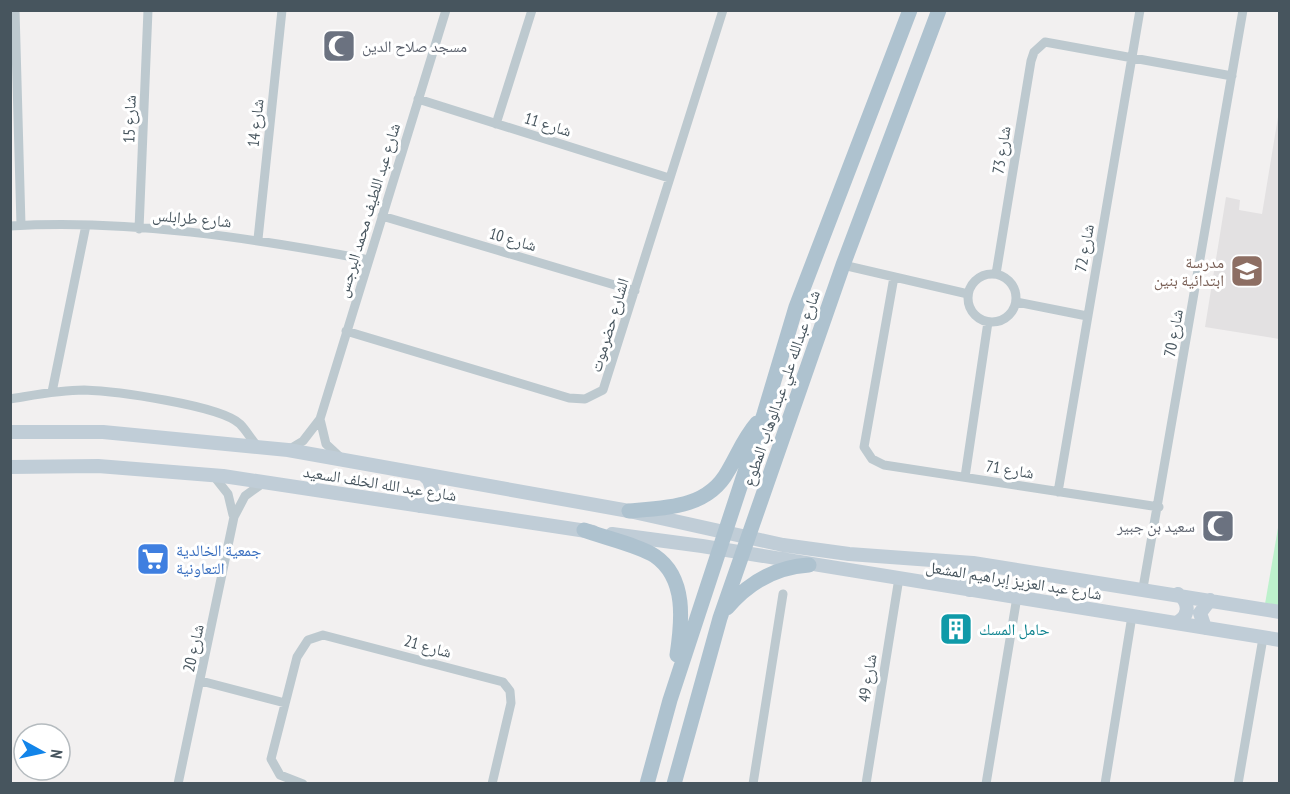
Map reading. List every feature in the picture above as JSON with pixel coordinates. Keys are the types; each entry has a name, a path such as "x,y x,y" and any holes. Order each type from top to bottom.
{"main road":[{"name":"شارع عبدالله علي عبدالوهاب المطوع","path":"647,783 670,700 764,414 796,307 910,10"},
{"name":"شارع عبدالله علي عبدالوهاب المطوع","path":"674,783 720,618 843,266 939,10"},
{"path":"629,511 677,507 696,501 708,494 722,481 740,446 764,414"},
{"name":"شارع عبد الله الخلف السعيد","path":"10,432 103,432 288,450 629,511 749,537"},
{"name":"شارع عبد الله الخلف السعيد","path":"10,467 98,466 213,475 743,554"},
{"path":"420,506 426,503 433,492 429,480 424,476"},
{"path":"584,531 654,555 665,566 673,580 680,596 680,632 670,700"},
{"name":"شارع عبد العزيز إبراهيم المشعل","path":"749,537 849,554 973,562 1280,612"},
{"name":"شارع عبد العزيز إبراهيم المشعل","path":"743,554 1280,640"},
{"path":"969,590 962,575 973,562"},
{"path":"720,618 742,591 760,578 779,570 809,565"},
{"path":"1175,623 1185,616 1188,610 1184,598 1178,594"},
{"path":"1205,628 1200,613 1210,600"}],"street":[{"path":"15,10 21,225"},
{"name":"شارع 15","path":"139,229 148,10"},
{"name":"شارع 14","path":"258,239 282,10"},
{"name":"شارع عبد اللطيف محمد البرجس","path":"288,450 303,441 320,419 446,10"},
{"path":"496,124 532,10"},
{"name":"الشارع حضرموت","path":"346,331 569,398 585,399 598,394 607,384 669,178 723,10"},
{"name":"شارع 72","path":"1058,492 1140,10"},
{"name":"شارع 70","path":"1143,588 1159,507 1243,10"},
{"name":"شارع 73","path":"996,274 1031,61 1038,46 1045,42 1132,57"},
{"path":"1132,57 1232,76"},
{"name":"شارع 11","path":"418,99 669,178"},
{"name":"شارع 10","path":"382,216 635,291"},
{"path":"52,392 86,225"},
{"name":"شارع طرابلس","path":"10,226 86,225 258,239 369,260"},
{"path":"843,266 968,294"},
{"path":"996,274 1012,284 1016,302 1006,318 988,322 972,312 968,294 978,278 996,274"},
{"name":"شارع 71","path":"894,277 864,447 872,459 884,465 1159,507"},
{"path":"1016,302 1087,316"},
{"path":"964,477 988,322"},
{"path":"10,399 52,392 85,390 138,397 222,413 240,424 257,446"},
{"path":"320,419 326,444 343,459"},
{"path":"213,475 228,494 234,517"},
{"name":"شارع 20","path":"178,783 234,517 245,495 265,482"},
{"name":"شارع 49","path":"866,783 899,578"},
{"path":"753,783 783,594"},
{"path":"986,783 1017,597"},
{"path":"1105,783 1132,616"},
{"name":"شارع 21","path":"303,783 280,775 271,759 297,657 308,640 322,635 497,679 507,686 512,697 492,783"},
{"path":"1238,783 1263,638"},
{"path":"201,681 285,703"}],"shaded area":[{"name":"مدرسة ابتدائية بنين","path":"1279,111 1279,339 1205,327 1226,197 1240,200 1239,210 1262,214"}],"green space":[{"path":"1279,522 1279,606 1265,604"}],"place":[{"name":"مسجد صلاح الدين","path":"339,46"},
{"name":"مدرسة ابتدائية بنين","path":"1247,271"},
{"name":"سعيد بن جبير","path":"1218,526"},
{"name":"جمعية الخالدية التعاونية","path":"153,559"},
{"name":"حامل المسك","path":"956,629"}]}
